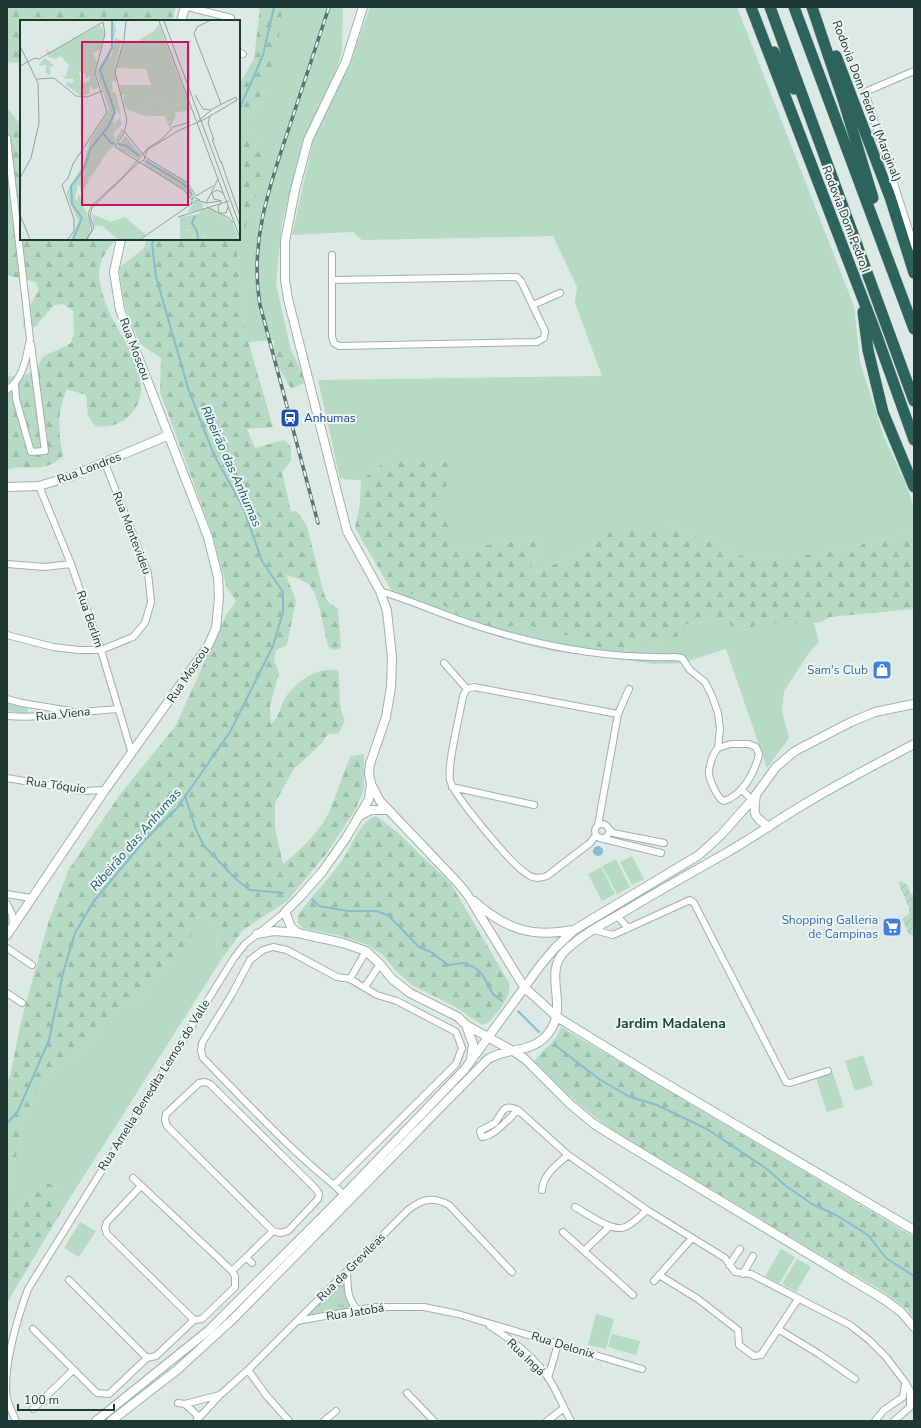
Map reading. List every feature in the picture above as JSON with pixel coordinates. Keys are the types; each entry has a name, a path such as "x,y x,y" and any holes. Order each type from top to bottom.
{"highway":[{"name":"Rodovia Dom Pedro I","path":"751,7 862,298 914,440"},
{"name":"Rodovia Dom Pedro I","path":"770,7 914,400"},
{"name":"Rodovia Dom Pedro I","path":"794,7 914,329"},
{"path":"812,7 843,99 900,289"},
{"name":"Rodovia Dom Pedro I (Marginal)","path":"816,7 890,197 914,273"},
{"path":"755,18 787,74 823,149"},
{"path":"862,298 868,350 883,412 914,486"}],"street":[{"path":"181,20 186,7 231,18"},
{"path":"363,7 346,61 308,140 295,190 285,241 284,263 288,299 347,530 380,591 387,611 392,658 391,687 386,717 370,764 369,774 371,784 380,801 388,810 434,856 467,894 489,915 511,927 534,933 546,934 574,930"},
{"path":"914,71 865,92 914,246"},
{"path":"7,138 30,339 45,451 30,452 14,385"},
{"name":"Rua Moscou","path":"7,934 30,898 105,790 132,755 208,646 216,628 218,612 218,577 208,537 120,310 114,272 121,240"},
{"path":"332,255 332,280 332,337 334,343 339,346 537,342 544,338 546,331 522,281 517,277 332,280"},
{"path":"533,305 560,293"},
{"path":"7,390 14,385 24,368 30,339"},
{"name":"Rua Londres","path":"7,486 38,486 72,476 168,435"},
{"name":"Rua Montevideu","path":"101,650 133,636 145,623 151,602 148,573 105,463"},
{"name":"Rua Berlim","path":"38,486 71,564 101,650 132,755"},
{"path":"7,564 45,567 71,564"},
{"path":"380,591 485,628 556,647 624,657 682,658 690,670 705,682 718,713 720,729 718,748 714,753 709,771 718,797 721,801 728,800 741,789 755,767 759,751 756,747 749,744 731,744 718,748"},
{"path":"7,635 52,647 79,650 101,650"},
{"path":"444,663 466,689"},
{"path":"466,689 474,687 618,714"},
{"path":"466,689 463,696 450,772 452,787 461,801 519,868 532,877 540,878 553,873 598,836 608,835 608,828"},
{"path":"629,689 618,714 598,825 595,830 598,836 606,841 661,853"},
{"path":"7,699 76,712"},
{"path":"96,1421 209,1330 344,1194 471,1061 524,987 555,948 574,930 699,855 721,835 754,797 776,767 795,751 851,722 875,712 903,705 914,704"},
{"path":"32,717 33,705"},
{"path":"48,707 48,716"},
{"name":"Rua Viena","path":"7,716 48,716 76,712 119,709"},
{"path":"111,1421 188,1360 233,1319 488,1059 496,1054 534,1046 544,1039 551,1031 557,1017 558,1003 555,980 559,960 564,952 594,930 770,827 803,805 914,744"},
{"name":"Rua Tóquio","path":"7,778 83,791 105,790"},
{"name":"Rua Amelia Benedita Lemos do Valle","path":"16,1421 7,1397 9,1364 21,1308 28,1289 234,958 257,934 300,897 322,872 361,815 369,799 371,784"},
{"path":"452,787 534,805"},
{"path":"741,789 754,797"},
{"path":"754,797 753,813 770,827"},
{"path":"361,815 371,810 388,810"},
{"path":"598,825 605,825 613,833 664,843"},
{"path":"7,894 30,898"},
{"path":"467,894 524,987 557,1017 653,1076 914,1230"},
{"path":"594,930 613,935 690,900 694,903 786,1082 790,1083 828,1071"},
{"path":"7,904 12,914 13,925"},
{"path":"284,912 291,927 298,933"},
{"path":"617,916 628,928"},
{"path":"257,934 274,931 298,933 342,943 366,951 380,964 392,979 410,993 458,1017 466,1025 513,1051 524,1059 570,1104 594,1124 885,1300 901,1312 914,1327"},
{"path":"334,1185 456,1064 462,1048 456,1032 451,1028 427,1018 397,1001 378,995 350,979 337,977 282,948 273,947 263,950 250,960 232,994 202,1043 201,1051 203,1058 304,1159 344,1194"},
{"path":"7,948 32,965"},
{"path":"350,979 366,951"},
{"path":"365,987 380,964"},
{"path":"7,993 22,1003"},
{"path":"466,1025 473,1044 471,1061"},
{"path":"199,1083 210,1084 316,1189 319,1194 318,1199 288,1231 280,1233 273,1231 167,1126 165,1120 166,1114 199,1083"},
{"path":"518,1110 491,1134 482,1137 480,1131 495,1123 502,1110 507,1107 518,1110 568,1155 647,1210 725,1258 728,1265 735,1272 751,1274 798,1300 850,1325 869,1340 886,1357 910,1390 910,1407 894,1421"},
{"path":"542,1190 542,1182 545,1176 568,1155"},
{"path":"33,1329 97,1394 109,1394 147,1358 156,1356 194,1320 202,1318 234,1286 236,1282 232,1271 133,1178"},
{"path":"142,1186 107,1222 107,1234 194,1320"},
{"name":"Rua da Grevileas","path":"197,1420 220,1395 248,1370 408,1210 418,1202 428,1199 439,1200 449,1205 512,1272"},
{"path":"575,1207 610,1226 619,1229 626,1227 647,1210"},
{"path":"584,1251 610,1226"},
{"path":"232,1271 273,1231"},
{"path":"563,1232 633,1295"},
{"path":"654,1281 692,1238"},
{"path":"728,1265 740,1248"},
{"path":"743,1274 753,1256"},
{"path":"246,1257 252,1263"},
{"path":"347,1271 348,1294 351,1304 358,1310"},
{"path":"659,1275 698,1299 738,1330 739,1345 754,1356 761,1355 798,1300"},
{"path":"69,1280 147,1358"},
{"name":"Rua Jatobá","path":"297,1321 375,1307 424,1308 458,1314 484,1322"},
{"name":"Rua Delonix","path":"484,1322 642,1369"},
{"name":"Rua Ingá","path":"484,1322 510,1339 531,1358 548,1378 571,1421"},
{"path":"778,1329 820,1354 855,1379"},
{"path":"548,1378 558,1344"},
{"path":"33,1409 73,1370"},
{"path":"248,1370 266,1395 289,1421"},
{"path":"875,1421 884,1410 903,1397 905,1382"},
{"path":"407,1393 434,1421"},
{"path":"178,1403 185,1404 220,1395"},
{"path":"185,1404 192,1409 197,1420"},
{"path":"547,1421 564,1408"},
{"path":"324,1421 336,1411"}],"green space":[{"path":"7,7 176,7 172,20 20,20 20,63 7,62"},
{"path":"260,7 283,7 277,50 267,86 243,127 271,151 237,253 246,334 273,427 247,429 255,448 284,440 291,447 291,461 282,472 291,512 297,511 307,526 324,594 328,602 338,609 341,648 334,650 329,648 321,612 311,588 302,580 286,575 296,600 287,645 276,650 274,661 279,673 270,706 271,724 278,715 288,693 294,687 315,673 330,669 338,670 340,702 345,720 339,733 328,734 321,744 293,770 275,803 275,828 283,864 312,838 324,822 351,756 364,754 364,790 354,812 327,853 287,901 243,930 223,957 216,945 220,931 209,918 194,917 187,958 176,956 138,1001 113,1011 99,1030 74,1057 49,1073 24,1116 11,1182 7,1192 7,1081 10,1076 21,1022 49,920 69,869 121,793 175,727 226,615 236,601 227,588 211,530 160,392 161,358 140,344 125,307 119,268 144,248 147,240 240,240 240,83 254,59"},
{"path":"282,7 343,7 342,52 333,79 305,137 282,223 276,284 291,350 283,350 274,340 248,342 237,253 270,151 243,127 267,86"},
{"path":"370,7 737,7 854,306 860,362 884,437 906,484 914,508 914,533 821,553 752,560 707,540 671,527 607,533 590,549 528,575 533,559 542,542 524,540 453,549 450,534 439,509 424,487 395,455 361,480 340,479 318,380 602,376 575,303 577,287 553,236 362,240 353,232 292,235 313,141 354,52"},
{"path":"7,108 20,124 20,240 115,240 106,252 102,261 99,277 102,293 108,310 132,355 138,368 141,380 141,393 137,405 125,419 117,424 109,426 96,426 88,416 86,395 67,389 61,405 59,422 63,456 48,466 35,468 22,467 7,470 7,376 16,377 32,371 43,357 71,343 74,333 73,311 64,304 54,305 35,327 23,326 24,316 39,290 35,282 7,275"},
{"path":"274,340 279,341 283,350 291,350 302,373 304,383 291,389 271,354 274,348"},
{"path":"395,455 458,464 437,502 451,532 453,549 524,540 542,542 533,559 529,575 590,549 607,533 633,527 671,527 707,540 752,560 821,553 914,533 914,609 830,617 823,621 814,623 761,623 740,632 724,620 686,624 674,641 657,642 642,633 625,652 602,650 576,636 556,634 522,623 499,629 456,614 431,597 392,591 355,528 360,504 361,480"},
{"path":"392,591 431,597 456,614 499,629 522,623 556,634 576,636 602,650 625,652 642,633 657,642 686,624 724,620 740,632 761,623 814,623 819,642 809,653 784,691 782,711 789,738 767,768 726,649 682,663 656,664 552,651 520,643 402,602"},
{"path":"7,703 28,708 27,714 7,711"},
{"path":"376,816 397,832 451,884 509,983 509,994 500,1009 489,1022 482,1025 454,1006 412,985 395,970 383,955 368,945 342,936 303,928 298,923 298,915 341,862 358,832 366,822"},
{"path":"632,856 644,879 632,885 620,862"},
{"path":"616,859 630,887 617,894 602,866"},
{"path":"601,867 615,894 602,901 588,874"},
{"path":"900,881 908,885 910,893 914,895 914,935 909,935 902,919 909,914 909,908 899,884"},
{"path":"194,917 209,918 220,931 216,945 223,957 61,1212 55,1185 34,1189 16,1211 7,1211 7,1192 11,1182 24,1116 49,1073 74,1057 99,1030 113,1011 138,1001 176,956"},
{"path":"561,1027 914,1237 914,1319 908,1310 884,1292 615,1133 579,1104 534,1063 537,1057 555,1039"},
{"path":"863,1055 873,1085 855,1091 845,1061"},
{"path":"833,1073 844,1107 827,1112 816,1078"},
{"path":"43,1182 55,1185 61,1212 7,1303 7,1211 16,1211 34,1189"},
{"path":"80,1222 96,1231 79,1257 64,1248"},
{"path":"781,1249 795,1257 779,1284 765,1276"},
{"path":"797,1259 811,1267 796,1292 782,1284"},
{"path":"346,1276 347,1298 353,1309 303,1318"},
{"path":"596,1314 614,1319 606,1349 588,1345"},
{"path":"612,1334 640,1341 636,1355 608,1347"}],"water":[{"path":"596,846 600,846 602,847 602,855 596,856 593,853 593,849"}],"waterway":[{"name":"Ribeirão das Anhumas","path":"240,108 263,55 274,7"},
{"name":"Ribeirão das Anhumas","path":"7,1123 18,1111 49,1040 63,973 75,933 94,901 144,841 177,808 230,732 273,646 283,612 283,592 262,561 243,507 214,455 189,391 156,277 152,244 154,240"},
{"path":"185,796 196,830 204,846 238,881 250,890 283,893"},
{"path":"312,899 319,906 348,911 376,911 388,915 419,947 431,952 448,965 463,963 474,967 482,974 493,994 502,1001"},
{"path":"518,1011 539,1032"},
{"path":"556,1046 599,1079 630,1097 657,1105 707,1129 767,1169 786,1186 812,1204 836,1215 868,1235 886,1258 914,1276"}],"railway":[{"path":"318,523 260,305 257,282 257,259 263,214 275,169 329,7"}],"place":[{"name":"Anhumas","path":"290,418"},
{"name":"Sam's Club","path":"882,670"},
{"name":"Shopping Galleria de Campinas","path":"892,927"}],"district":[{"name":"Jardim Madalena","path":"671,1023"}]}
